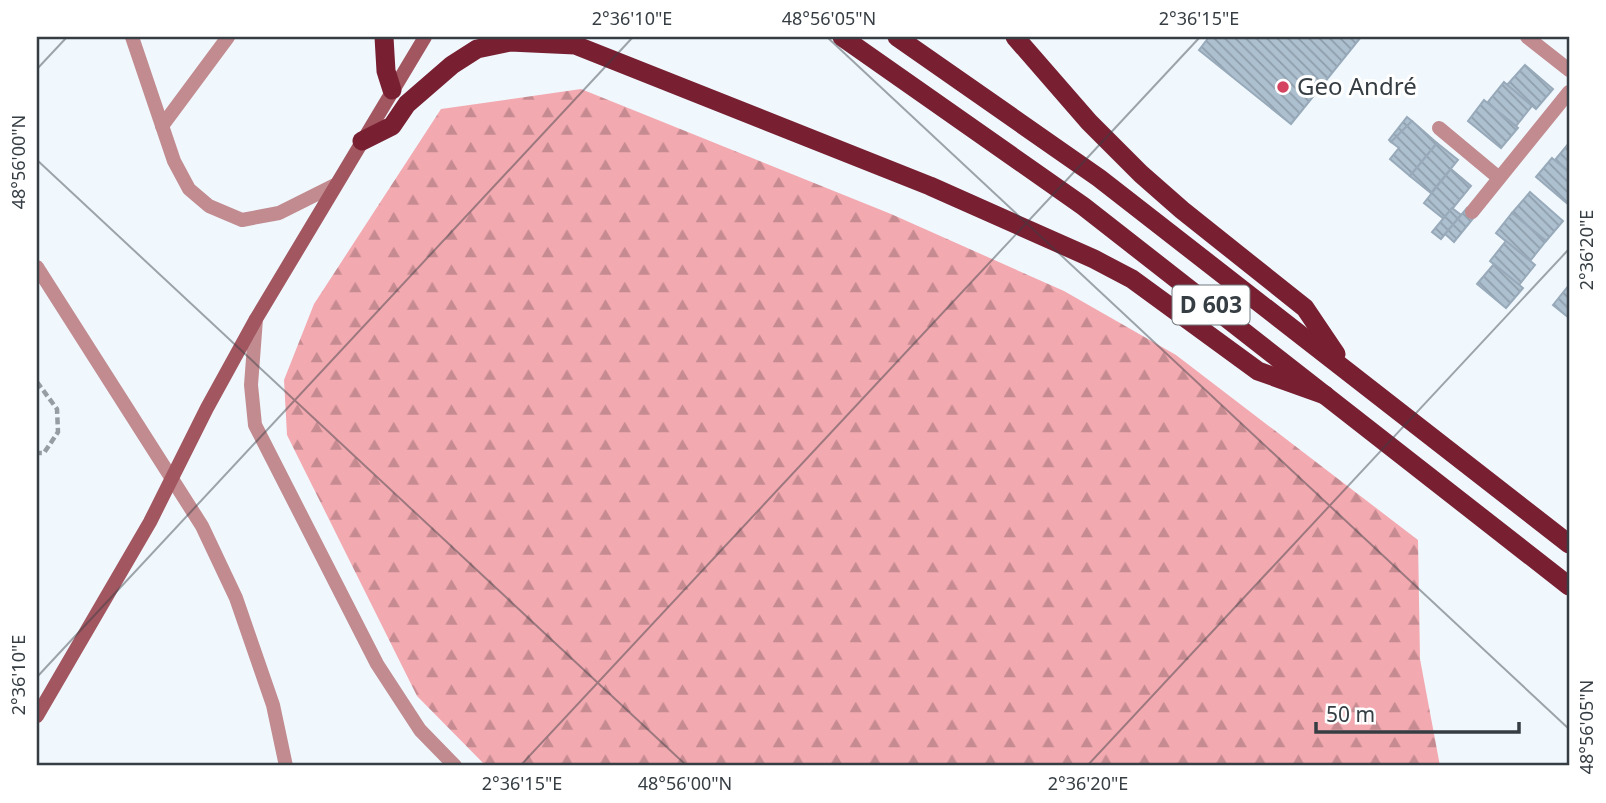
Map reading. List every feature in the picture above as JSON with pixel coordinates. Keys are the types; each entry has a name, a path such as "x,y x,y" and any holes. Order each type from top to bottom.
{"highway":[{"path":"384,37 386,71 392,90"},
{"name":"D 603","path":"842,37 1083,206 1569,586"},
{"name":"D 603","path":"897,37 1099,178 1569,544"},
{"path":"1016,37 1089,122 1140,174 1305,308 1346,369"},
{"path":"362,141 392,126 414,97 452,65 477,49 510,42 571,41 930,186 1094,258 1154,293 1258,371 1325,394"}],"main road":[{"path":"37,716 150,523 207,408 256,319 425,37"}],"street":[{"path":"132,37 173,161 189,189 209,206 242,220 279,213 335,185"},
{"path":"162,126 228,37"},
{"path":"1527,37 1569,70"},
{"path":"1472,212 1569,92"},
{"path":"1439,128 1499,178"},
{"path":"37,267 202,526 236,598 273,705 286,766"},
{"path":"256,319 251,385 255,425 377,664 420,730 455,766"}],"path":[{"path":"37,382 57,409 58,432 44,453 37,453"}],"green space":[{"path":"581,89 891,214 1064,291 1176,355 1418,540 1420,659 1440,766 486,766 417,696 287,435 284,380 314,304 441,109"}],"building":[{"name":"Geo André","path":"1209,37 1361,37 1291,124 1199,50"},
{"path":"1525,65 1553,89 1536,109 1507,85"},
{"path":"1504,82 1532,106 1516,126 1487,103"},
{"path":"1484,100 1518,128 1501,148 1468,121"},
{"path":"1407,117 1412,121 1391,142 1389,140"},
{"path":"1412,121 1437,143 1410,176 1390,159 1399,148 1391,142"},
{"path":"1437,143 1458,160 1431,193 1410,176"},
{"path":"1569,143 1569,172 1555,160"},
{"path":"1552,158 1569,172 1569,205 1536,177"},
{"path":"1451,169 1471,186 1444,219 1424,203"},
{"path":"1530,192 1563,221 1546,241 1512,213"},
{"path":"1452,208 1461,215 1441,239 1432,232"},
{"path":"1467,208 1475,216 1454,242 1445,234"},
{"path":"1512,213 1546,241 1530,261 1496,233"},
{"path":"1506,241 1535,265 1519,285 1490,261"},
{"path":"1494,264 1523,288 1506,308 1477,284"},
{"path":"1569,285 1569,318 1553,305"}],"place":[{"name":"Geo André","path":"1283,87"}]}
